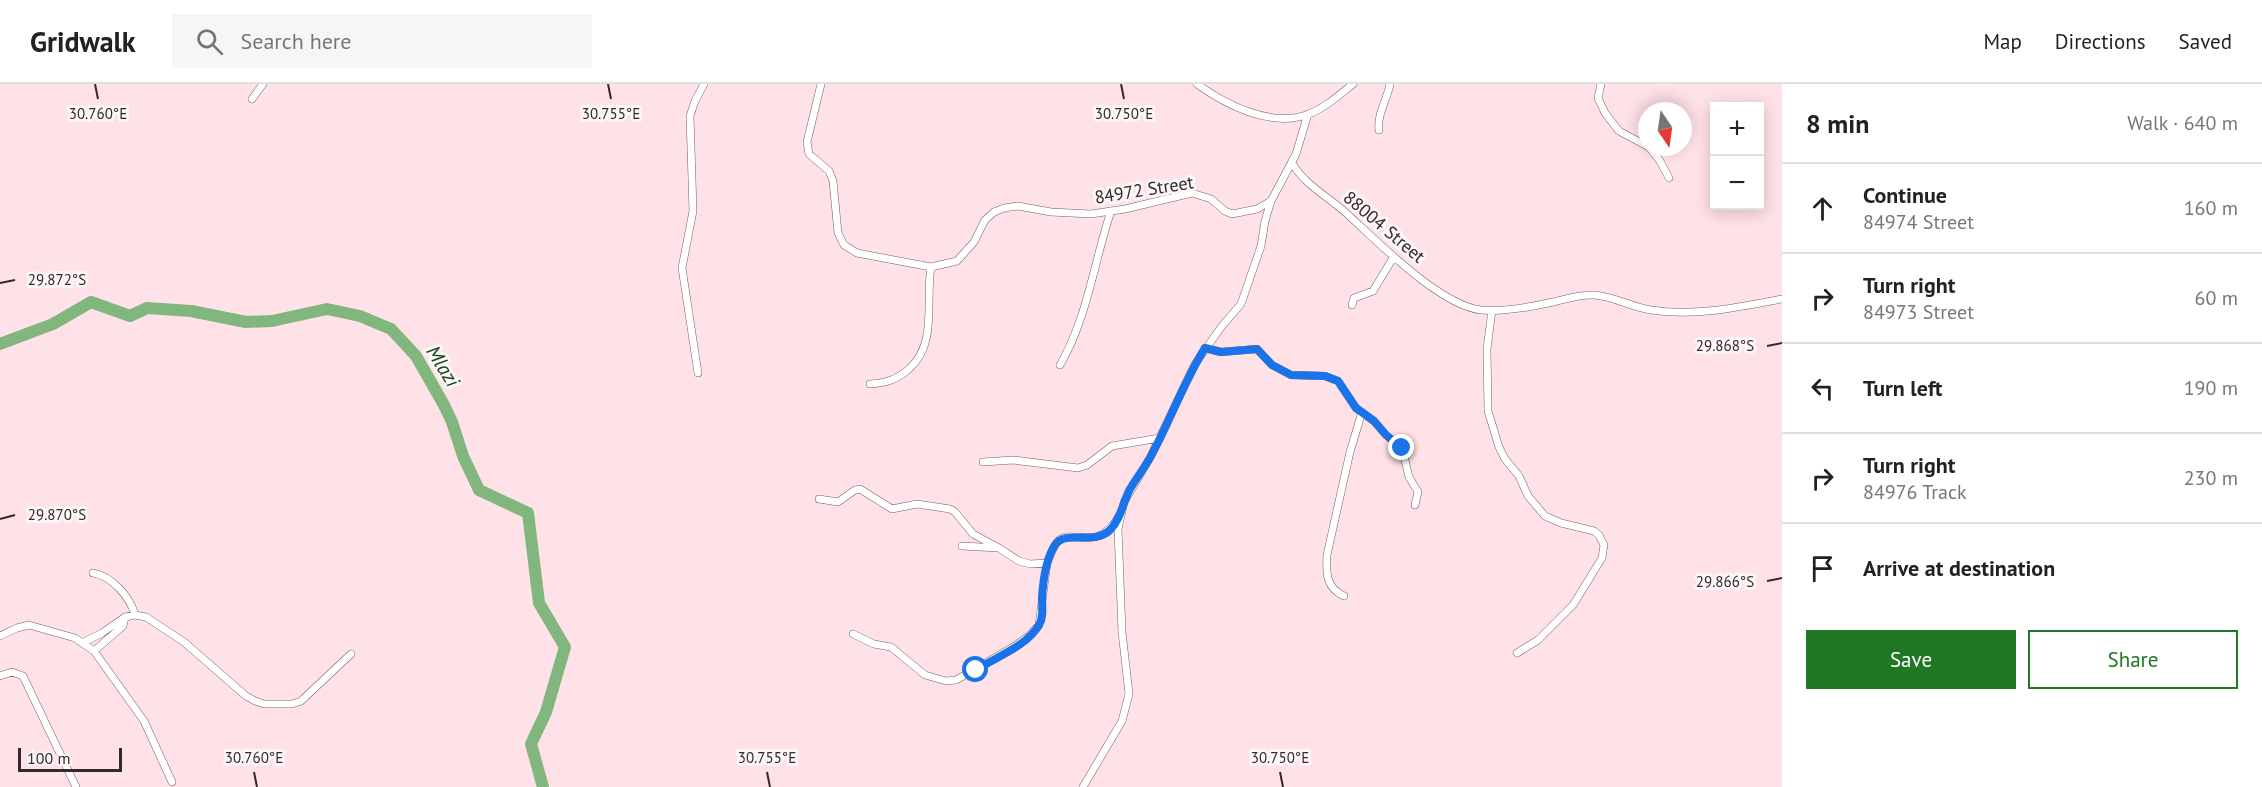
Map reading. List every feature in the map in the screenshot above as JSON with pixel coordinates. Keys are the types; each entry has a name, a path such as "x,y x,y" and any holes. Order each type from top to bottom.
{"street":[{"path":"252,99 263,84"},
{"path":"698,373 682,268 693,211 690,116 694,101 704,84"},
{"path":"821,84 807,142 810,154 829,171 833,181 836,192 837,233 840,240 857,254 932,267 930,307 924,350 912,366 898,378 889,382 870,384"},
{"path":"1197,84 1215,98 1247,111 1283,119 1308,114 1325,106 1353,84"},
{"path":"1379,130 1378,119 1386,103 1390,84"},
{"path":"1601,84 1598,99 1605,113 1619,131 1638,141"},
{"path":"854,634 874,644 891,647 925,675 946,681 956,681 1015,646 1039,625 1047,562 1054,546 1059,540 1068,537 1090,538 1109,531 1160,438 1195,364 1205,348 1242,304 1261,246 1271,201 1292,163 1308,114"},
{"path":"1656,156 1669,178"},
{"name":"88004 Street","path":"1292,163 1307,182 1343,210 1393,258 1460,303 1479,310 1529,306 1587,295 1605,297 1650,310 1679,312 1714,311 1782,298"},
{"name":"84972 Street","path":"932,267 957,261 974,242 985,220 994,212 1004,208 1018,206 1076,214 1111,211 1192,194 1211,199 1232,214 1257,209 1271,201"},
{"path":"1060,365 1082,317 1098,250 1111,211"},
{"path":"1352,305 1354,298 1373,291 1393,258"},
{"path":"1492,310 1488,349 1488,411 1499,447 1505,459 1519,476 1528,496 1545,516 1561,523 1594,531 1604,545 1602,558 1573,605 1538,640 1517,653"},
{"path":"1205,348 1221,352 1257,349 1272,365 1291,375 1331,378 1338,381 1356,408 1374,421 1404,452 1409,477 1418,492 1415,504"},
{"path":"1344,596 1329,584 1326,572 1327,555 1350,452 1362,412"},
{"path":"983,462 1013,460 1078,468 1087,465 1112,446 1160,438"},
{"path":"819,499 838,502 860,489 892,509 911,504 945,507 955,512 973,534 1019,561 1037,564 1047,562"},
{"path":"1083,787 1122,721 1128,694 1119,580 1120,514"},
{"path":"962,546 999,549"},
{"path":"93,573 105,577 120,591 130,603 135,615"},
{"path":"82,643 126,617 135,615 146,617 184,642 246,696 264,704 292,704 301,701 351,654"},
{"path":"94,651 123,626 126,617"},
{"path":"0,636 29,625 75,638 94,651 144,721 172,782"},
{"path":"0,676 12,672 23,676 76,787"}],"waterway":[{"name":"Mlazi","path":"0,344 53,324 91,302 130,316 147,308 191,311 246,322 272,321 327,309 360,316 391,329 416,356 444,405 463,456 479,490 528,513 539,603 565,647 546,712 531,744 543,787"}],"route":[{"path":"976,670 1015,646 1039,625 1042,616 1047,562 1059,540 1068,537 1081,539 1097,537 1109,531 1115,523 1205,348 1221,352 1257,349 1280,371 1291,375 1325,376 1338,381 1356,408 1369,416 1391,440 1402,448"}]}
